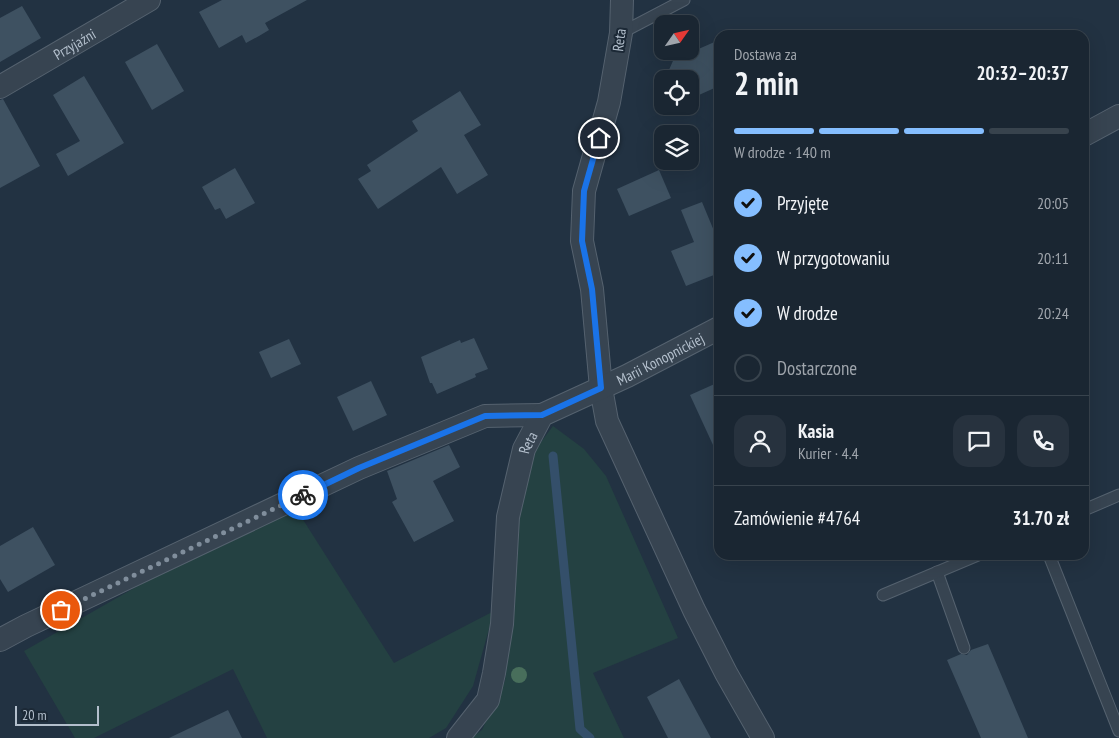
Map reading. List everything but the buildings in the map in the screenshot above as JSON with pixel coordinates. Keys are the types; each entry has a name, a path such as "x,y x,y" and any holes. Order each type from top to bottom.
{"street":[{"name":"Przyjaźni","path":"0,87 149,0"},
{"name":"Reta","path":"458,738 488,700 502,624 508,517 524,449 542,415 601,388 592,289 582,241 584,191 609,102 620,33 622,0"},
{"path":"1089,132 1119,116"},
{"name":"Marii Konopnickiej","path":"601,388 714,331"},
{"path":"601,388 611,432 694,610 762,738"},
{"path":"0,640 350,472 485,416 542,415"}],"lane":[{"path":"620,33 684,0"},
{"path":"1089,508 1119,495"},
{"path":"883,595 966,560"},
{"path":"1051,560 1119,731"},
{"path":"937,572 964,648"}],"green space":[{"path":"553,426 584,449 606,476 678,638 593,673 624,738 471,738 482,730 505,681 516,517 529,458"},
{"path":"295,507 394,663 494,611 473,686 446,728 429,738 267,738 233,669 94,738 75,738 24,651 150,579"}],"waterway":[{"path":"553,456 580,729 590,738"}],"way so far":[{"path":"61,610 303,495"}],"route":[{"path":"303,495 359,468 485,416 542,415 601,388 592,289 582,241 584,191 599,138"}]}
